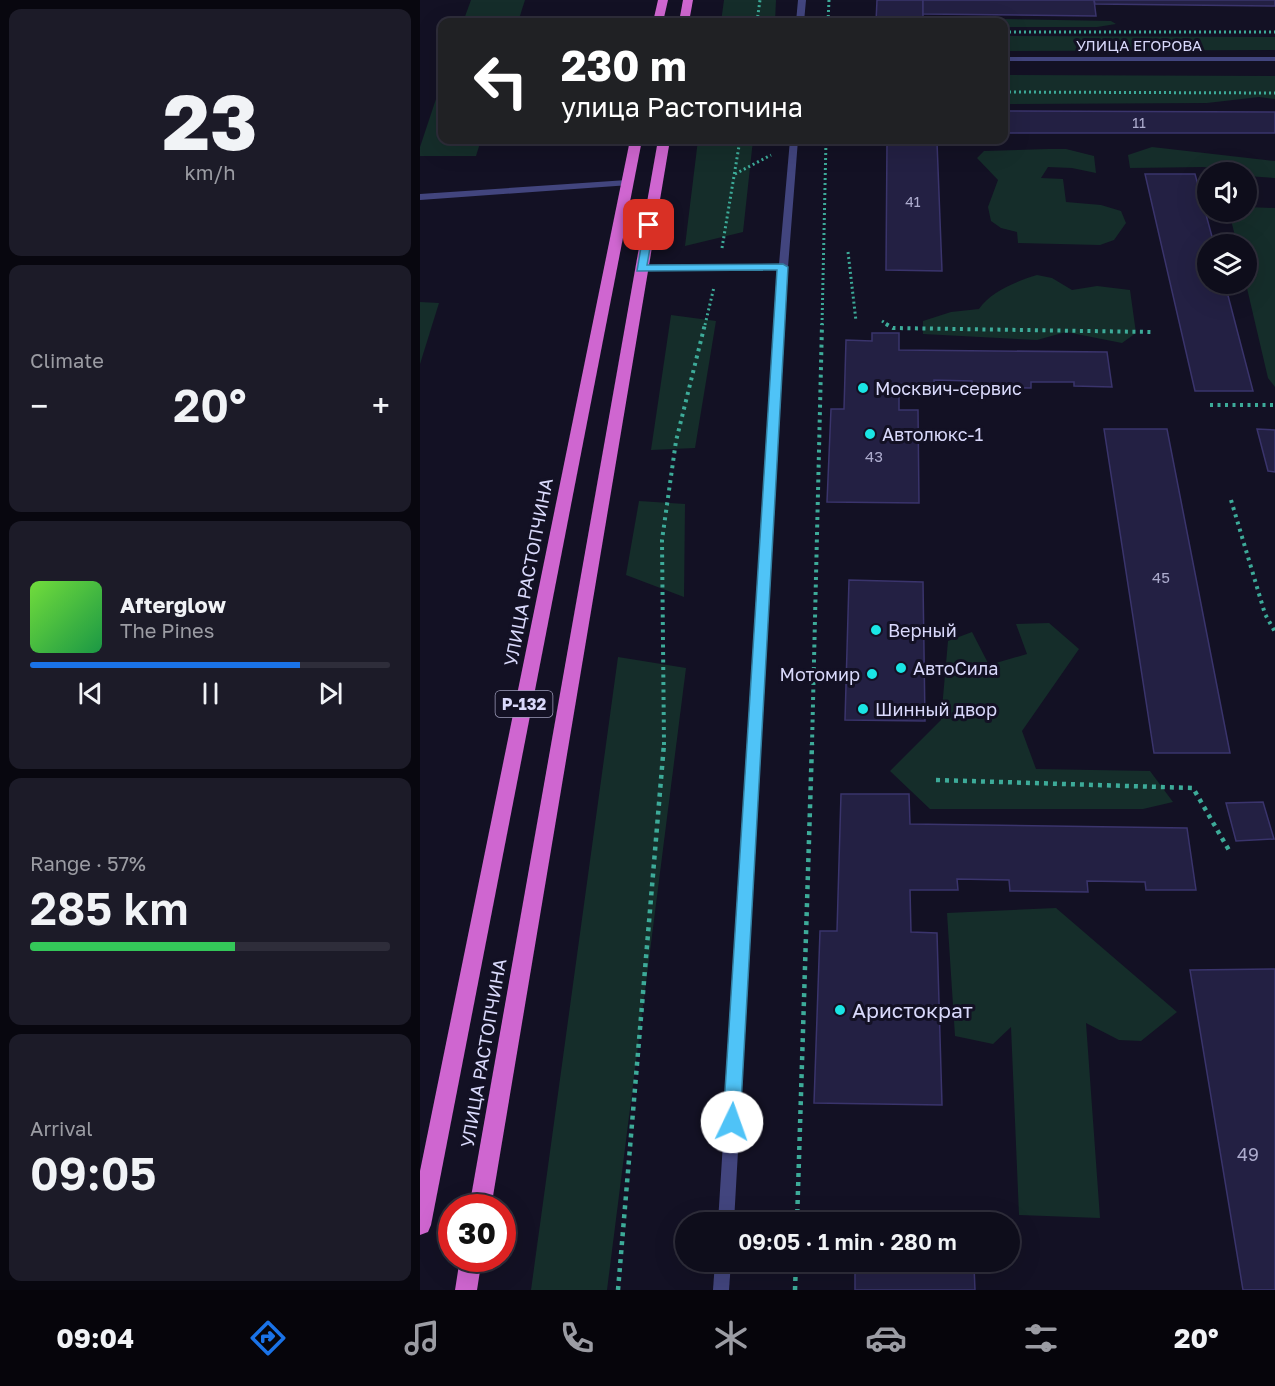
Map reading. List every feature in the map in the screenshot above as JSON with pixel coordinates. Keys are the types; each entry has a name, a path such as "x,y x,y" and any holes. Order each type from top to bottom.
{"highway":[{"path":"659,18 663,0"},
{"path":"685,18 688,0"},
{"name":"УЛИЦА РАСТОПЧИНА","path":"420,1225 635,144"},
{"name":"УЛИЦА РАСТОПЧИНА","path":"482,1194 663,144"},
{"path":"466,1290 469,1272"}],"street":[{"path":"800,18 802,0"},
{"name":"УЛИЦА ЕГОРОВА","path":"1008,59 1275,59"},
{"path":"727,1212 783,267 794,144"},
{"path":"420,196 627,183"},
{"path":"641,268 783,267"},
{"path":"721,1290 722,1272"}],"path":[{"path":"758,18 760,0"},
{"path":"828,18 829,0"},
{"path":"1008,32 1275,32"},
{"path":"1008,92 1275,93"},
{"path":"618,1290 666,726 662,540 676,441 719,267 739,144"},
{"path":"797,1212 812,755 826,144"},
{"path":"848,252 856,321"},
{"path":"882,321 893,328 1152,332"},
{"path":"1209,405 1275,405"},
{"path":"1231,500 1265,614 1275,632"},
{"path":"936,780 1193,788 1230,852"},
{"path":"795,1290 796,1272"}],"green space":[{"path":"471,0 525,0 519,18 464,18"},
{"path":"724,0 776,0 775,18 722,18"},
{"path":"1008,19 1111,21 1116,24 1097,27 1008,27"},
{"path":"1008,36 1275,37 1275,50 1008,51"},
{"path":"1008,75 1275,76 1275,99 1259,97 1207,103 1008,104"},
{"path":"438,93 438,144 480,144 476,156 420,156 420,147"},
{"path":"698,144 753,144 743,232 685,246"},
{"path":"1152,147 1275,161 1275,178 1257,177 1257,162 1197,162 1197,167 1130,168 1128,155"},
{"path":"1066,149 1094,156 1096,173 1072,168 1048,167 1041,178 1063,179 1066,202 1101,205 1121,211 1126,223 1114,240 1100,245 1018,243 1017,232 1001,228 991,221 988,207 998,180 977,158 984,151"},
{"path":"1257,207 1275,208 1275,387 1268,378 1248,294 1257,294 1257,234 1234,234 1232,222 1257,222"},
{"path":"1037,275 1052,278 1072,290 1097,286 1130,290 1136,333 1122,343 1066,332 1037,340 923,334 923,321 951,312 979,309 997,292"},
{"path":"420,302 439,303 420,364"},
{"path":"671,315 716,321 695,448 651,450"},
{"path":"639,501 685,504 684,597 626,575"},
{"path":"1049,623 1079,649 1022,731 1036,769 1150,771 1173,802 1143,809 930,809 890,771 941,720 948,641 972,632 989,665 1027,654 1016,624"},
{"path":"618,657 686,668 607,1290 531,1290"},
{"path":"1056,908 1177,1012 1141,1041 1119,1040 1086,1023 1100,1218 1020,1215 1011,1027 993,1044 955,1036 947,913"}],"building":[{"path":"877,0 923,0 923,18 876,18"},
{"path":"923,0 1094,0 1096,16 923,14"},
{"path":"1094,0 1275,0 1275,6 1095,4"},
{"path":"1008,111 1275,112 1275,133 1008,133"},
{"path":"887,144 937,144 942,271 886,270"},
{"path":"1145,174 1195,174 1197,222 1208,222 1211,234 1197,234 1197,294 1228,294 1253,391 1195,391"},
{"path":"872,333 899,333 899,350 1107,352 1112,387 1074,386 1074,382 1031,382 1031,388 973,387 972,381 934,380 934,387 899,386 899,410 918,410 919,503 827,502 831,409 844,409 846,340 872,341"},
{"path":"1104,429 1167,429 1230,753 1154,753"},
{"path":"1257,429 1275,430 1275,472 1268,471"},
{"path":"849,580 923,582 925,721 845,720"},
{"path":"841,794 909,794 910,824 1187,828 1196,890 1146,890 1145,882 1087,881 1088,892 1010,891 1009,880 957,879 958,890 910,890 911,932 937,933 942,1105 814,1103 820,931 837,931"},
{"path":"1263,802 1274,839 1236,841 1226,803"},
{"path":"1275,969 1275,1290 1243,1290 1190,970"},
{"path":"855,1272 974,1272 975,1290 855,1290"}],"place":[{"name":"Москвич-сервис","path":"863,388"},
{"name":"Автолюкс-1","path":"870,434"},
{"name":"Верный","path":"876,630"},
{"name":"АвтоСила","path":"901,668"},
{"name":"Мотомир","path":"872,674"},
{"name":"Шинный двор","path":"863,709"},
{"name":"Аристократ","path":"840,1010"}],"route":[{"path":"649,225 641,268 783,267 732,1122"}]}
